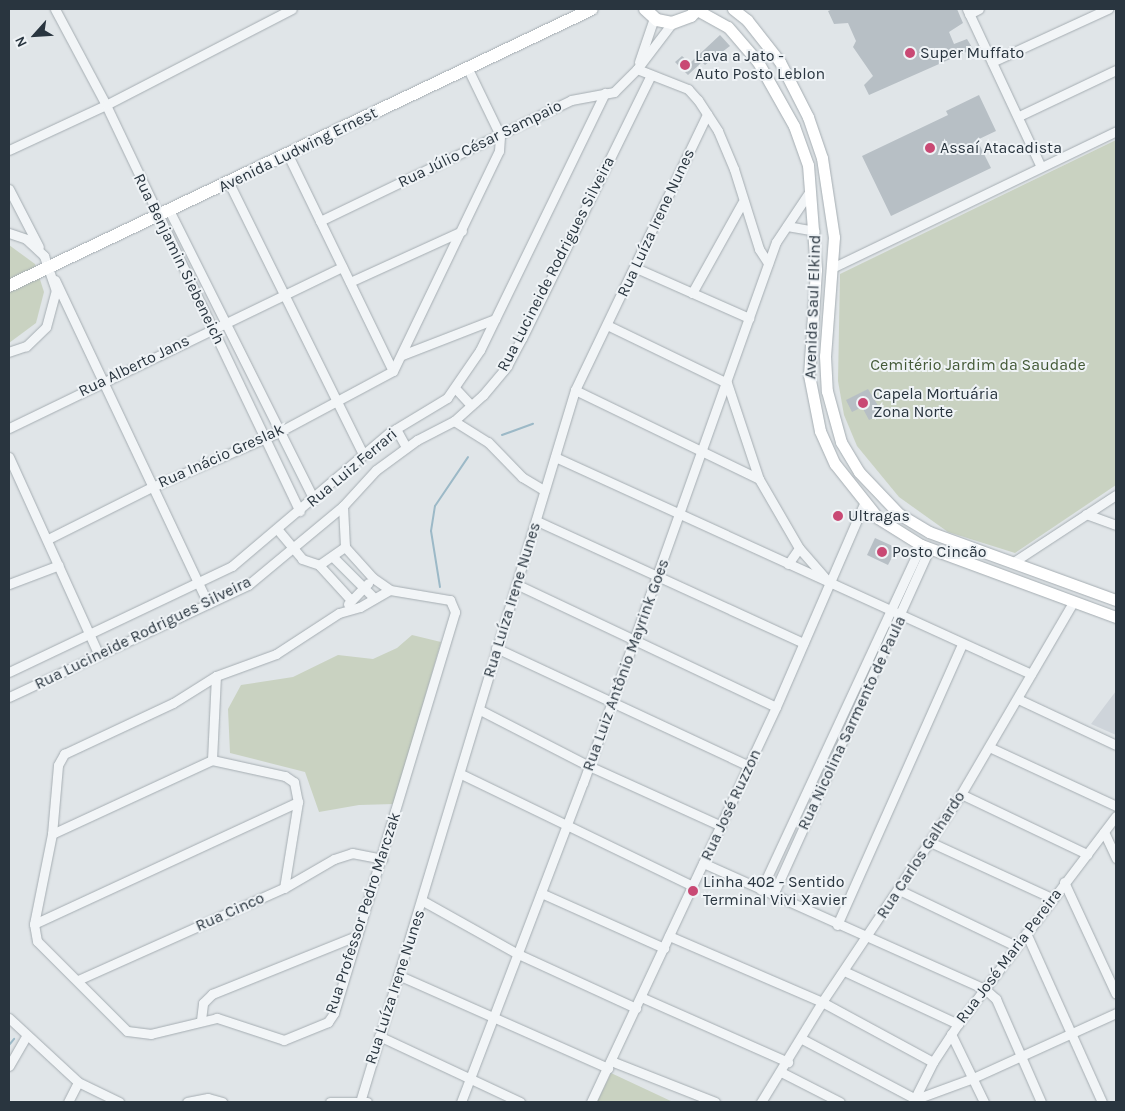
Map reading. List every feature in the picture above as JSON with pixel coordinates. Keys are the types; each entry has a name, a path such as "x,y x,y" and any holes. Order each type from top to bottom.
{"highway":[{"name":"Avenida Ludwing Ernest","path":"9,286 47,261 170,212 589,11 605,9"},
{"path":"650,13 672,23 697,10"}],"main road":[{"name":"Avenida Saul Elkind","path":"732,9 775,54 808,117 828,184 834,267 825,356 830,409 841,442 859,472 899,514 929,532 1116,600"},
{"name":"Avenida Saul Elkind","path":"697,10 728,27 767,76 794,126 811,188 815,230 809,356 811,394 826,448 864,504 925,547 977,564 1116,617"},
{"path":"815,230 821,242 822,262 834,267"},
{"path":"864,504 875,499 899,514"},
{"path":"977,564 1003,568 1012,563"}],"street":[{"name":"Rua Benjamin Siebeneich","path":"55,9 106,105 300,511"},
{"path":"9,150 106,105 292,9"},
{"path":"979,9 968,11 1042,167"},
{"path":"992,62 1108,9"},
{"name":"Rua Júlio César Sampaio","path":"637,69 650,13"},
{"name":"Rua Júlio César Sampaio","path":"320,221 571,100 606,93 622,87 672,23"},
{"path":"393,371 499,151 500,135 468,69"},
{"path":"637,69 650,77 688,89 707,114 734,169 742,203 758,249 768,263"},
{"path":"1018,116 1116,70"},
{"name":"Rua Lucineide Rodrigues Silveira","path":"9,697 248,585 295,549 343,506 376,470 406,446 454,421 471,405 507,366 650,77"},
{"name":"Rua Luiz Ferrari","path":"9,672 232,566 314,500 363,454 396,429 447,398 455,388 495,319 606,93"},
{"name":"Rua Luíza Irene Nunes","path":"362,1101 379,1036 423,901 480,710 496,648 518,585 544,490 575,390 636,268 707,114"},
{"path":"834,267 1116,131"},
{"path":"288,155 393,371"},
{"path":"229,183 363,454"},
{"name":"Rua Luiz Antônio Mayrink Goes","path":"461,1102 589,766 703,451 768,263 787,226 811,188"},
{"path":"9,189 47,261 105,380 152,487 208,604"},
{"path":"692,292 742,203"},
{"name":"Rua Benjamin Siebeneich","path":"170,212 224,324 314,500"},
{"path":"787,226 815,230"},
{"path":"350,282 462,230"},
{"path":"9,233 26,240 47,261"},
{"name":"Rua Alberto Jans","path":"9,428 342,267"},
{"path":"636,268 749,318"},
{"path":"9,352 26,346 46,327 56,303 55,280"},
{"path":"402,355 495,319"},
{"path":"607,325 727,383 759,479 799,548 828,582"},
{"name":"Rua Inácio Greslak","path":"48,539 152,487 279,432 393,371"},
{"path":"455,388 471,405"},
{"path":"575,390 759,479"},
{"path":"454,421 488,442 522,477 544,490"},
{"path":"396,429 406,446"},
{"path":"9,457 48,539 99,655"},
{"path":"555,457 1031,674"},
{"path":"1012,563 1116,495"},
{"name":"Rua José Ruzzon","path":"591,1102 776,707 828,582 864,504"},
{"path":"343,506 345,547 373,578 390,590"},
{"path":"1086,514 1116,525"},
{"path":"537,521 803,643"},
{"path":"278,530 302,559 319,565 351,600"},
{"path":"319,565 334,558 345,547"},
{"name":"Rua Nicolina Sarmento de Paula","path":"761,890 892,612 925,547"},
{"name":"Rua Nicolina Sarmento de Paula","path":"772,895 901,616 925,547"},
{"path":"788,564 799,548"},
{"path":"334,558 374,598"},
{"path":"9,584 59,565"},
{"path":"339,613 373,578"},
{"path":"518,585 776,707"},
{"name":"Rua Professor Pedro Marczak","path":"390,590 450,600 455,612 382,860 356,936 334,1012 328,1022 284,1040 237,1021 217,1018 201,1020 151,1034 137,1034 118,1025 78,980 49,958 37,941 34,924 52,834 58,765 64,754 173,703 216,676 276,654 339,613 374,598 390,590"},
{"name":"Rua Carlos Galhardo","path":"761,1102 788,1062 822,1002 867,939 961,794 1073,602"},
{"path":"837,925 962,644"},
{"path":"496,648 749,766"},
{"path":"212,760 216,676"},
{"path":"1018,699 1116,745"},
{"path":"480,710 589,766 721,826"},
{"path":"989,747 1116,806"},
{"path":"52,834 212,760 285,776 294,782 298,802 284,888"},
{"path":"461,774 693,886"},
{"path":"961,794 1087,854"},
{"path":"34,924 298,802"},
{"name":"Rua José Maria Pereira","path":"916,1101 933,1062 958,1024 1026,932 1116,816"},
{"path":"1104,832 1116,858"},
{"path":"930,842 1052,898"},
{"name":"Rua Cinco","path":"78,980 284,888 352,852 382,860"},
{"path":"703,863 867,939 985,989 996,999 1041,1102"},
{"path":"1064,882 1116,994"},
{"path":"899,890 1016,946"},
{"path":"541,893 664,948"},
{"path":"423,901 518,954 636,1008"},
{"path":"1026,932 1102,1102"},
{"path":"201,1020 203,1003 212,994 356,936"},
{"path":"669,936 822,1002 933,1062"},
{"path":"844,971 958,1024"},
{"path":"398,975 609,1064 715,1102"},
{"path":"641,997 788,1062"},
{"path":"802,1039 916,1101 973,1078 1116,1013"},
{"path":"9,1018 26,1037 78,1082 119,1102"},
{"path":"951,1034 984,1102"},
{"path":"379,1036 520,1102"},
{"path":"9,1066 26,1037"},
{"path":"781,1072 840,1102"},
{"path":"68,1102 78,1082"},
{"path":"187,1102 208,1098 222,1102"},
{"path":"330,1102 362,1101"}],"shaded area":[{"path":"1116,691 1116,735 1091,724"}],"green space":[{"name":"Cemitério Jardim da Saudade","path":"1116,140 1116,485 1015,553 948,532 899,497 857,446 844,415 838,381 840,274"},
{"path":"9,245 35,264 44,292 36,323 9,343"},
{"path":"412,635 441,642 394,804 359,805 319,812 305,772 230,753 228,709 241,685 293,677 338,655 373,659 397,648"},
{"path":"611,1073 673,1102 597,1102"}],"building":[{"name":"Super Muffato","path":"833,9 957,9 963,23 949,32 954,44 967,39 973,49 869,95 864,85 873,76 853,47 856,41 848,23 834,24 828,11"},
{"path":"720,35 730,46 705,65 702,62 688,75 675,62 682,56 690,63"},
{"name":"Assaí Atacadista","path":"979,95 996,131 977,140 991,168 891,216 862,156 948,115 946,111"},
{"name":"Capela Mortuária Zona Norte","path":"868,389 883,414 869,420 862,407 852,412 846,400"},
{"name":"Posto Cincão","path":"875,538 897,548 888,565 867,555"}],"waterway":[{"path":"502,435 533,424"},
{"path":"440,587 431,531 435,506 468,457"},
{"path":"9,1045 14,1039"}],"place":[{"name":"Super Muffato","path":"910,53"},
{"name":"Lava a Jato - Auto Posto Leblon","path":"685,65"},
{"name":"Assaí Atacadista","path":"930,148"},
{"name":"Capela Mortuária Zona Norte","path":"863,403"},
{"name":"Ultragas","path":"838,516"},
{"name":"Posto Cincão","path":"882,552"},
{"name":"Linha 402 - Sentido Terminal Vivi Xavier","path":"693,891"}]}
